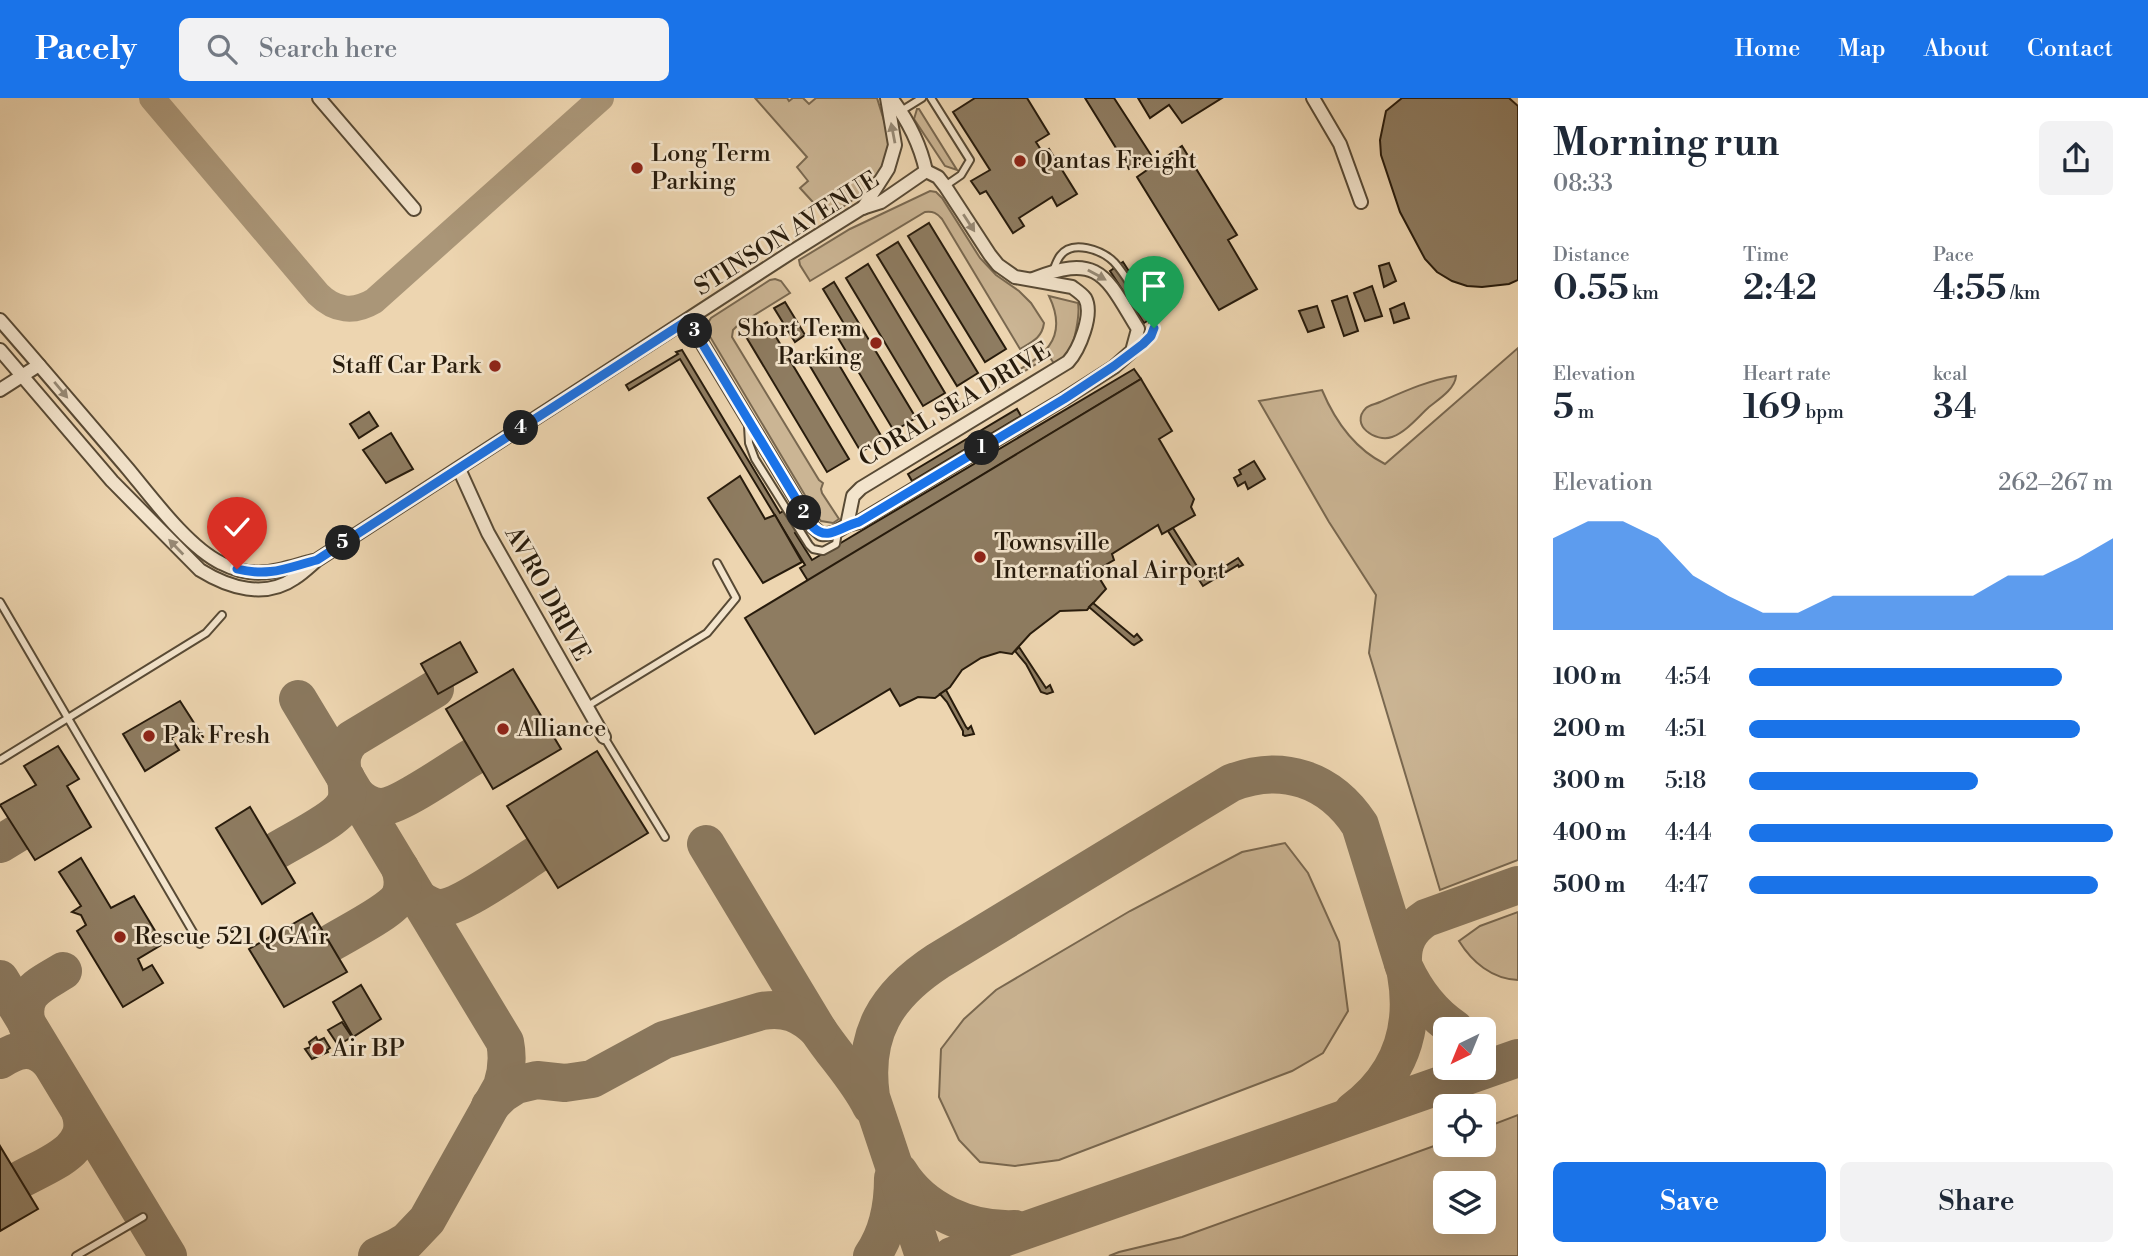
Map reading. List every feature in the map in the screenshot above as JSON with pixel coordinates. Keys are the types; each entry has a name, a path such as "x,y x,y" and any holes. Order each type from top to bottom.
{"street":[{"path":"319,98 414,209"},
{"path":"889,98 901,111 918,142 926,171"},
{"path":"862,208 882,181 892,159 895,145 889,98"},
{"path":"1313,98 1340,144 1361,202"},
{"name":"STINSON AVENUE","path":"317,560 862,208 881,202 926,171"},
{"name":"CORAL SEA DRIVE","path":"843,527 853,496 861,488 1068,362 1081,343 1088,308 1085,299 1072,287 1015,277 999,265 946,186 938,177 926,171"},
{"path":"688,320 813,527 821,534 833,533 859,522 1064,399 1132,351 1138,329 1109,282 1097,272 1078,267 1053,271 1033,279"},
{"path":"0,320 158,504 202,551 220,563 256,573 272,573 317,560"},
{"path":"0,350 112,481 186,557 216,580 247,589 265,589 294,579 317,560"},
{"path":"0,390 40,365"},
{"name":"AVRO DRIVE","path":"458,469 488,533 604,737"}],"lane":[{"path":"901,111 922,98"},
{"path":"931,98 970,160 961,175 946,186"},
{"path":"1053,271 1061,254 1082,247 1098,251 1115,264 1153,321 1151,336 1132,351"},
{"path":"586,706 707,633 736,598 717,563"},
{"path":"0,602 200,944"},
{"path":"0,760 206,633 222,615"},
{"path":"604,737 665,837"},
{"path":"76,1256 143,1217"}],"shaded area":[{"path":"755,98 787,98 789,101 803,98 809,104 816,98 877,98 890,140 887,162 867,190 834,213 821,211 800,188 808,181 797,167 807,157"},
{"path":"917,109 957,170 945,166 914,119"},
{"path":"930,191 936,192 942,198 980,258 996,275 1031,303 1044,323 1039,336 1032,342 1020,349 942,219 933,212 925,212 810,281 799,260 850,229"},
{"path":"775,279 781,281 790,293 737,326 732,337 823,483 822,493 839,519 833,523 821,521 818,517 706,330 711,318"},
{"path":"1049,296 1078,303 1076,328 1068,354 1055,365 1049,356 996,389 993,385 1034,360 1052,341 1056,329 1055,314"},
{"path":"1518,348 1518,860 1440,890 1369,653 1376,595 1329,522 1259,401 1322,390 1347,433 1364,450 1385,464"},
{"path":"1456,376 1446,393 1397,435 1379,437 1372,435 1363,426 1362,414 1369,406 1427,383"},
{"path":"1285,843 1308,873 1339,942 1348,1011 1323,1053 1292,1071 1059,1160 1015,1166 980,1162 959,1140 939,1097 941,1049 964,1019 996,990 1130,911 1242,852"},
{"path":"1518,912 1518,980 1491,973 1470,956 1459,941 1480,926"},
{"path":"1518,1115 1518,1256 1109,1256 1182,1237 1433,1146 1433,1157 1496,1157 1496,1123"}],"building":[{"name":"Qantas Freight","path":"975,98 1027,98 1049,134 1036,142 1043,153 1049,149 1077,194 1057,206 1052,197 1019,218 1024,226 1013,233 986,191 980,194 971,181 990,170 953,112"},
{"path":"1085,98 1114,98 1153,158 1129,169"},
{"path":"1138,98 1222,98 1182,123 1169,105 1150,118"},
{"path":"1402,98 1509,98 1518,106 1518,280 1509,284 1467,286 1437,272 1425,259 1400,212 1381,155 1380,140 1386,111"},
{"path":"1182,146 1237,235 1228,240 1257,289 1219,310 1137,177"},
{"path":"929,223 1006,349 985,362 908,236"},
{"path":"898,242 978,373 957,386 877,255"},
{"path":"1123,262 1157,315 1144,323 1110,271"},
{"path":"1389,263 1396,281 1384,287 1379,266"},
{"path":"868,264 945,393 923,406 846,278"},
{"path":"834,282 916,418 894,431 835,333 846,327 823,289"},
{"path":"1372,286 1382,316 1365,321 1354,293"},
{"path":"1347,296 1358,331 1344,336 1332,301"},
{"path":"785,302 805,335 795,342 774,308"},
{"path":"1404,303 1409,318 1394,323 1390,309"},
{"path":"1317,306 1324,327 1308,332 1299,311"},
{"path":"767,322 849,459 827,472 745,335"},
{"path":"829,348 883,439 861,452 807,361"},
{"path":"682,350 780,513 790,507 802,528 795,533 812,560 1134,369 1141,379 808,581 800,568 805,565 680,359 629,390 626,385"},
{"name":"Townsville International Airport","path":"1141,379 1172,431 1159,439 1194,499 1191,507 1195,515 1162,534 1158,525 1112,554 1114,560 1095,571 1106,589 1087,610 1060,611 1030,634 1012,654 1000,652 981,658 962,670 950,687 935,698 918,697 900,706 890,689 815,734 745,618"},
{"path":"1017,409 1021,416 912,481 908,474"},
{"path":"369,412 378,426 359,438 350,424"},
{"path":"391,433 413,469 386,483 363,450"},
{"path":"1254,461 1265,479 1248,489 1245,482 1238,486 1234,478 1241,474 1239,470"},
{"path":"740,476 765,519 775,515 802,562 763,583 708,498"},
{"path":"1173,528 1205,579 1238,558 1243,565 1238,565 1203,586 1168,531"},
{"path":"1093,603 1134,637 1137,634 1142,640 1132,644 1089,607"},
{"path":"460,642 477,672 438,694 421,664"},
{"path":"1019,647 1046,688 1050,685 1053,692 1041,692 1026,664 1015,651"},
{"name":"Alliance","path":"513,669 561,749 493,789 446,709"},
{"path":"946,690 966,727 968,729 971,726 974,734 963,735 947,702 940,694"},
{"name":"Pak Fresh","path":"180,701 203,737 190,744 182,732 171,738 179,750 145,771 123,734"},
{"path":"58,746 79,779 67,786 91,827 35,860 0,805 36,785 24,766"},
{"path":"597,751 648,833 558,888 507,806"},
{"path":"250,807 295,883 262,904 216,828"},
{"name":"Rescue 521 QGAir","path":"81,858 111,908 134,896 163,944 138,959 143,970 152,965 163,983 123,1007 77,931 86,925 81,915 72,912 81,906 59,872"},
{"path":"312,913 347,972 284,1007 249,949"},
{"path":"361,985 381,1019 353,1037 333,1002"},
{"path":"342,1022 352,1037 338,1045 328,1030"},
{"name":"Air BP","path":"316,1037 318,1041 324,1038 330,1048 328,1052 312,1059 305,1049 311,1047 309,1042"},
{"path":"0,1146 38,1209 0,1231"}],"waterway":[{"path":"152,98 318,294 331,304 352,309 374,301 601,98"}],"taxiway":[{"path":"343,773 343,755 352,739 435,689"},
{"path":"298,699 505,1042 506,1048 502,1086 427,1220 407,1241 377,1256"},
{"path":"356,795 374,806 389,805 413,794 474,756"},
{"path":"924,1256 871,1097 870,1054 882,1018 892,1002 904,988 938,961 1231,783 1250,777 1286,775 1319,786 1348,809 1360,825 1404,967 1425,1002 1440,1017"},
{"path":"276,851 323,824 339,811 347,799 346,778"},
{"path":"0,844 18,833"},
{"path":"706,844 818,1030 871,1106"},
{"path":"419,899 439,908 460,902 537,854"},
{"path":"331,943 379,915 395,902 402,889 400,868"},
{"path":"1403,963 1408,937 1426,918 1518,885"},
{"path":"27,1025 25,1014 29,997 39,986 63,971"},
{"path":"1353,1111 1382,1083 1400,1051 1408,1014 1406,974"},
{"path":"0,979 168,1256"},
{"path":"490,1106 516,1085 537,1080 565,1083 592,1079 664,1040 762,1011 793,1013 818,1030"},
{"path":"0,1060 19,1051 31,1050 49,1061"},
{"path":"952,1256 1518,1058"},
{"path":"20,1180 53,1162 73,1147 82,1128 81,1115"},
{"path":"899,1172 921,1198 949,1216 981,1226 1015,1229"},
{"path":"872,1256 888,1219 893,1178"}],"place":[{"name":"Qantas Freight","path":"1020,161"},
{"name":"Long Term Parking","path":"637,168"},
{"name":"Short Term Parking","path":"876,343"},
{"name":"Staff Car Park","path":"495,366"},
{"name":"Townsville International Airport","path":"980,557"},
{"name":"Alliance","path":"503,729"},
{"name":"Pak Fresh","path":"149,736"},
{"name":"Rescue 521 QGAir","path":"120,937"},
{"name":"Air BP","path":"318,1049"}],"route":[{"path":"237,569 272,573 317,560 688,320 813,527 821,534 833,533 859,522 1064,399 1143,344 1154,328"}]}
